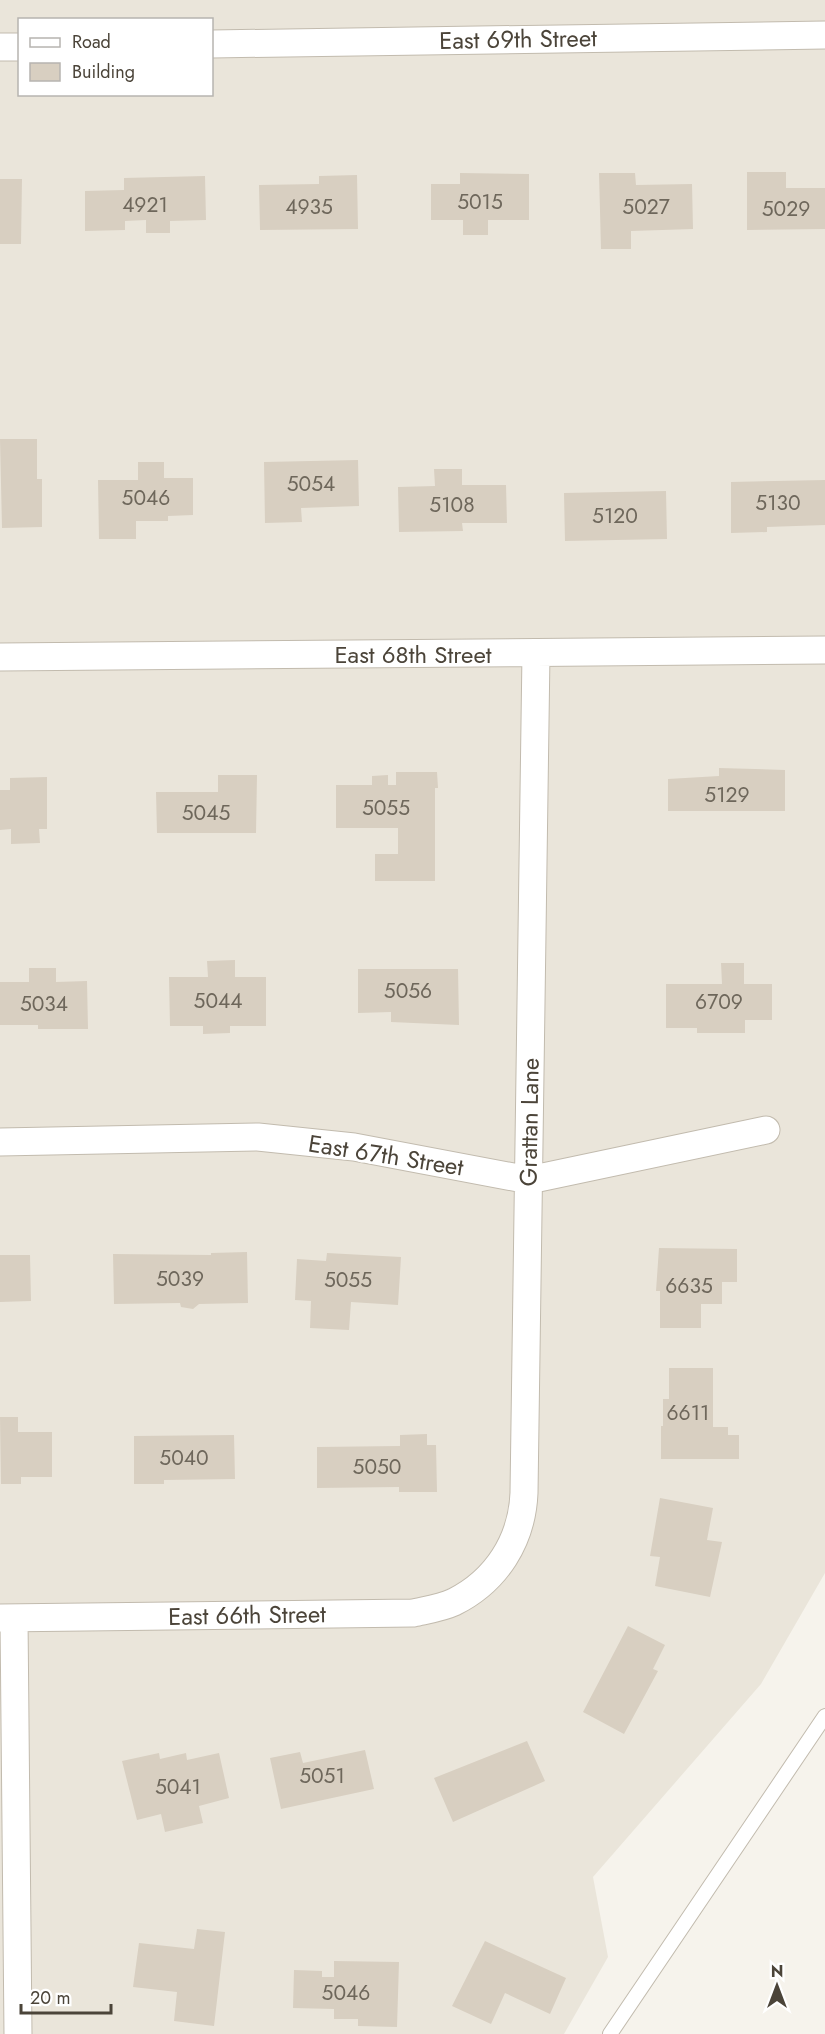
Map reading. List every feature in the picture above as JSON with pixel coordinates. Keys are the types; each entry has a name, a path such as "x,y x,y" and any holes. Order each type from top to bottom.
{"street":[{"name":"East 69th Street","path":"213,44 825,35"},
{"path":"0,47 18,46"},
{"name":"East 68th Street","path":"0,657 825,650"},
{"name":"Grattan Lane","path":"486,1580 505,1558 518,1531 524,1504 536,653"},
{"name":"East 67th Street","path":"0,1142 258,1137 354,1147 529,1180 766,1130"},
{"name":"East 66th Street","path":"7,1618 413,1613 452,1602 486,1580"},
{"path":"7,1618 18,2034"}],"lane":[{"path":"610,2034 825,1716"}],"shaded area":[{"path":"0,0 825,0 825,1573 761,1684 593,1877 608,1957 564,2034 0,2034"}],"building":[{"path":"747,172 786,172 786,188 825,188 825,229 747,230"},
{"path":"460,173 529,174 529,220 488,220 488,235 463,235 463,220 431,220 431,184 460,184"},
{"path":"599,173 635,173 636,185 692,184 693,229 631,231 631,249 601,249"},
{"path":"357,175 358,229 260,230 259,185 319,184 319,176"},
{"path":"205,176 206,220 170,221 170,233 146,233 146,220 125,221 125,230 85,231 85,191 124,190 124,178"},
{"path":"0,179 22,179 21,244 0,244"},
{"path":"0,439 37,439 37,479 42,479 42,527 2,528"},
{"path":"358,460 359,506 301,508 302,522 265,523 264,462"},
{"path":"138,462 164,462 164,478 193,478 193,515 168,516 168,521 136,521 136,539 99,539 98,480 138,480"},
{"path":"434,469 462,469 462,485 506,485 507,523 462,523 463,531 399,532 398,487 435,486"},
{"path":"825,480 825,525 767,527 767,532 731,533 731,482"},
{"path":"666,491 667,539 565,541 564,493"},
{"path":"719,768 785,770 785,811 668,811 668,779 719,776"},
{"path":"396,772 437,772 435,881 375,881 375,854 398,854 398,828 336,828 336,785 372,785 372,776 388,775 388,785 396,785"},
{"path":"218,775 257,775 256,833 157,833 156,792 218,792"},
{"path":"47,777 47,829 39,829 40,843 11,844 11,829 0,830 0,790 10,790 10,778"},
{"path":"235,960 235,977 266,977 266,1026 230,1026 230,1033 203,1034 203,1026 170,1026 169,977 208,977 207,961"},
{"path":"721,963 744,963 744,984 772,984 772,1020 745,1020 745,1033 697,1033 697,1028 666,1028 666,984 722,984"},
{"path":"29,968 56,968 56,982 87,981 88,1029 38,1029 38,1025 0,1025 0,982 29,982"},
{"path":"358,969 458,969 459,1025 391,1022 391,1012 358,1013"},
{"path":"659,1248 737,1249 737,1282 722,1282 722,1304 701,1304 701,1328 660,1328 660,1291 656,1291"},
{"path":"247,1252 248,1303 199,1304 193,1309 181,1307 180,1303 114,1304 113,1254 211,1255 211,1253"},
{"path":"327,1253 401,1257 398,1305 351,1302 349,1330 310,1328 311,1301 295,1300 297,1259 326,1261"},
{"path":"0,1255 30,1255 31,1301 0,1302"},
{"path":"669,1368 713,1368 713,1427 728,1427 728,1435 739,1435 739,1459 661,1459 663,1399 669,1399"},
{"path":"0,1417 18,1417 18,1432 52,1432 52,1477 21,1477 21,1484 1,1484"},
{"path":"427,1434 427,1445 436,1445 437,1492 399,1492 399,1487 317,1488 317,1447 400,1446 400,1435"},
{"path":"234,1435 235,1479 164,1480 164,1484 134,1484 134,1436"},
{"path":"660,1498 713,1508 707,1540 722,1542 710,1597 655,1586 660,1557 650,1556"},
{"path":"628,1626 665,1645 653,1669 658,1671 624,1734 583,1712"},
{"path":"527,1741 545,1781 453,1822 434,1778"},
{"path":"365,1750 374,1789 281,1809 270,1758 300,1752 303,1763"},
{"path":"159,1753 160,1759 186,1753 187,1760 219,1753 229,1798 199,1806 203,1823 165,1832 161,1814 137,1820 122,1761"},
{"path":"197,1929 225,1932 214,2026 174,2021 177,1992 133,1987 139,1943 194,1949"},
{"path":"485,1941 566,1978 550,2014 505,1993 491,2024 452,2006"},
{"path":"334,1961 399,1962 397,2027 358,2026 358,2019 334,2019 334,2009 293,2008 294,1970 322,1971 322,1977 334,1977"}]}
